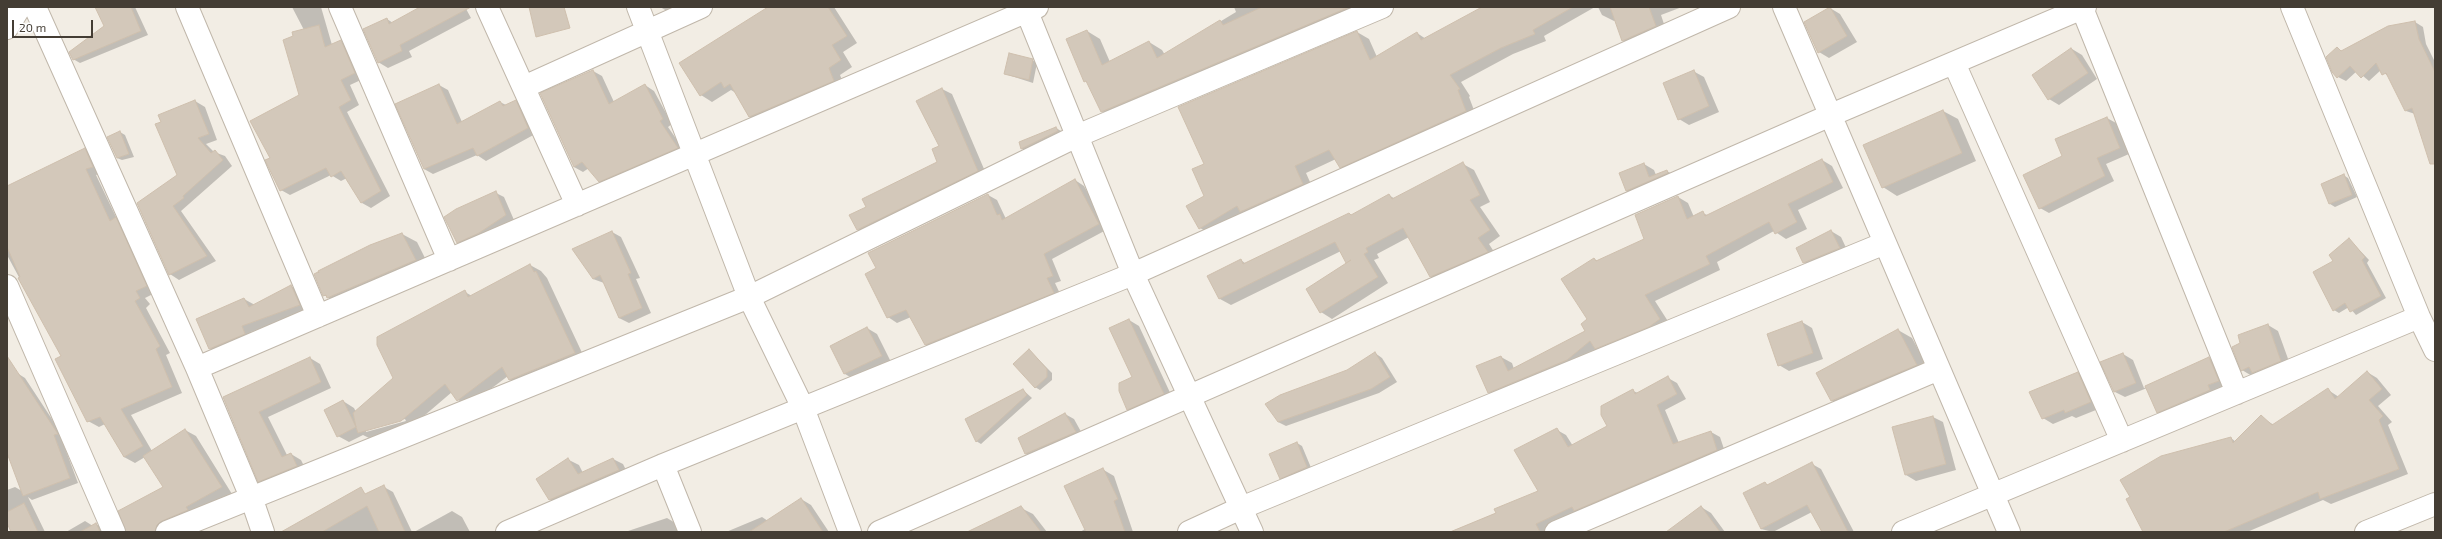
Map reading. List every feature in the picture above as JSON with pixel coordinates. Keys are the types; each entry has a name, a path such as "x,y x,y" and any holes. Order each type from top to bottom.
{"street":[{"path":"7,28 20,7"},
{"path":"35,7 197,368 251,497 263,532"},
{"path":"187,7 318,316"},
{"path":"340,7 450,260"},
{"path":"488,7 578,205"},
{"path":"638,7 749,297 803,408 850,532"},
{"path":"524,88 701,7"},
{"path":"167,532 749,297 1077,136 1382,7"},
{"path":"507,532 663,465 1133,274 1729,7"},
{"path":"1784,7 2009,532"},
{"path":"2292,7 2419,317 2435,350"},
{"path":"197,368 694,155 1029,8 1077,136 1133,274 1252,532"},
{"path":"879,532 1831,115 2084,8 2237,393"},
{"path":"1954,63 2122,441"},
{"path":"1189,532 1241,508 1885,243"},
{"path":"7,286 114,532"},
{"path":"1903,532 2419,317"},
{"path":"1556,532 1939,369"},
{"path":"663,465 690,532"},
{"path":"2366,532 2435,504"}],"building":[{"path":"95,7 131,7 141,31 73,60 69,52 104,26"},
{"path":"420,7 471,7 400,45 402,51 378,63 363,29 387,18 389,24"},
{"path":"529,7 564,7 570,28 536,37"},
{"path":"768,7 828,7 847,36 832,45 841,60 829,68 834,81 749,117 730,84 724,88 721,82 700,96 679,63"},
{"path":"1262,7 1347,8 1101,112 1086,81 1084,82 1066,39 1087,30 1102,65 1149,41 1157,58 1220,20 1223,25"},
{"path":"1482,7 1573,7 1533,30 1535,34 1501,48 1450,75 1460,89 1458,90 1466,111 1340,168 1329,150 1295,166 1303,184 1240,212 1237,206 1199,229 1186,206 1204,196 1192,169 1204,164 1178,107 1357,31 1370,60 1417,32 1421,40"},
{"path":"1610,7 1649,7 1656,26 1622,41"},
{"path":"1830,7 1847,36 1818,53 1804,22"},
{"path":"2415,21 2419,39 2435,72 2435,164 2430,164 2412,108 2405,111 2386,73 2382,75 2376,63 2361,78 2350,66 2337,78 2332,72 2326,57 2337,47 2341,51 2388,26"},
{"path":"319,25 325,47 341,40 355,73 341,80 351,100 339,107 381,191 361,203 341,171 331,177 326,168 280,191 265,160 270,158 250,121 299,95 283,40 293,36 292,32"},
{"path":"2071,48 2088,73 2048,100 2032,75"},
{"path":"1009,53 1033,59 1029,80 1004,74"},
{"path":"593,70 609,104 645,84 663,119 660,121 678,148 599,182 582,162 574,167 540,93"},
{"path":"1694,70 1709,106 1678,120 1663,83"},
{"path":"439,84 457,124 500,101 503,106 516,100 528,128 477,156 473,148 424,169 395,104"},
{"path":"942,88 978,171 857,230 849,215 866,207 862,199 937,162 932,149 939,146 916,101"},
{"path":"195,100 209,134 198,138 211,153 215,150 223,160 183,196 184,198 173,206 207,256 169,275 137,203 177,175 155,124 161,122 158,115"},
{"path":"1943,110 1962,153 1882,188 1863,145"},
{"path":"2107,117 2120,148 2097,158 2105,176 2039,209 2023,175 2062,156 2055,139"},
{"path":"1056,127 1058,131 1021,149 1019,142"},
{"path":"120,131 129,154 117,158 107,137"},
{"path":"85,148 93,167 86,169 110,221 116,217 147,286 136,291 140,298 135,301 160,346 156,349 172,387 121,409 143,446 124,457 100,417 87,422 55,359 61,356 18,278 20,277 7,247 7,186"},
{"path":"1822,159 1833,182 1788,204 1797,222 1775,234 1769,222 1706,256 1710,264 1645,295 1660,319 1649,327 1595,349 1590,341 1567,360 1488,393 1476,366 1501,356 1508,371 1585,331 1581,324 1587,319 1561,279 1594,258 1596,261 1644,239 1635,215 1678,196 1687,219 1703,211 1705,216"},
{"path":"1463,162 1480,195 1470,200 1490,230 1478,238 1488,252 1430,277 1403,228 1366,248 1368,252 1364,254 1378,277 1320,313 1306,289 1351,260 1346,263 1335,242 1219,299 1207,276 1241,259 1243,264 1349,213 1351,215 1389,194 1392,199"},
{"path":"1644,163 1649,177 1667,170 1668,173 1626,191 1619,173"},
{"path":"2344,174 2352,195 2329,204 2321,184"},
{"path":"1075,179 1099,224 1044,254 1053,276 1047,278 1054,293 925,345 906,310 887,318 865,274 876,268 868,253 988,194 997,215 1000,214 1002,220"},
{"path":"496,191 506,215 479,233 457,243 444,217 456,209"},
{"path":"1831,230 1840,248 1803,263 1796,248"},
{"path":"612,231 631,273 628,274 642,308 619,318 600,275 593,279 572,249"},
{"path":"402,233 416,260 327,298 326,295 323,296 314,274 319,273 318,271 370,245"},
{"path":"2349,238 2365,257 2362,260 2381,296 2350,312 2345,303 2333,311 2313,272 2333,261 2329,255"},
{"path":"530,264 534,272 536,271 575,353 509,380 502,367 457,401 445,384 401,421 358,433 353,413 393,378 377,345 377,337 465,290 468,297"},
{"path":"291,285 300,305 242,326 245,334 209,349 196,319 244,298 249,307"},
{"path":"1129,319 1164,394 1127,410 1119,391 1119,383 1132,377 1109,328"},
{"path":"1802,321 1813,353 1778,366 1767,334"},
{"path":"2268,324 2281,361 2252,373 2249,367 2241,371 2232,347 2240,343 2238,335"},
{"path":"867,327 882,356 844,374 830,346"},
{"path":"1898,329 1917,365 1831,401 1816,373"},
{"path":"1029,349 1047,369 1047,377 1035,388 1013,364"},
{"path":"1375,352 1390,377 1371,389 1278,422 1265,404 1280,395 1347,370"},
{"path":"2123,353 2136,383 2114,392 2100,362"},
{"path":"7,356 58,434 54,435 70,478 23,496 7,453"},
{"path":"310,357 321,382 259,412 282,457 291,453 297,466 258,482 223,397"},
{"path":"2209,357 2219,381 2208,385 2210,390 2157,413 2145,386"},
{"path":"2367,371 2382,389 2369,400 2383,416 2379,420 2399,469 2320,499 2318,492 2224,532 2143,532 2126,499 2130,497 2120,480 2161,456 2231,437 2233,443 2261,415 2272,425 2328,388 2335,399"},
{"path":"2078,372 2091,402 2065,413 2064,410 2042,419 2029,392"},
{"path":"1668,376 1677,394 1657,405 1673,444 1711,431 1717,450 1574,511 1572,507 1536,524 1540,532 1450,532 1496,513 1494,509 1538,491 1514,450 1557,428 1568,447 1607,426 1601,415 1601,406 1633,389 1635,394"},
{"path":"1023,389 1027,395 976,442 965,419"},
{"path":"343,400 356,427 337,437 324,410"},
{"path":"1065,413 1076,432 1025,454 1018,438"},
{"path":"1933,416 1946,464 1905,475 1892,427"},
{"path":"185,429 222,487 186,507 188,510 162,521 157,525 155,532 126,532 118,511 163,487 143,456"},
{"path":"1297,442 1307,467 1280,479 1269,454"},
{"path":"568,458 578,474 613,458 619,470 549,500 536,479"},
{"path":"1812,462 1848,532 1822,532 1807,505 1761,529 1743,493 1765,482 1767,485"},
{"path":"1103,468 1118,499 1114,501 1125,532 1086,532 1064,486"},
{"path":"384,485 405,532 379,532 367,506 322,532 281,532 361,487 365,494"},
{"path":"801,498 823,532 749,532"},
{"path":"24,503 38,532 11,532 7,523 7,512"},
{"path":"1021,506 1041,532 967,532"},
{"path":"1701,506 1720,532 1666,532"},
{"path":"96,523 100,532 80,532"}]}
